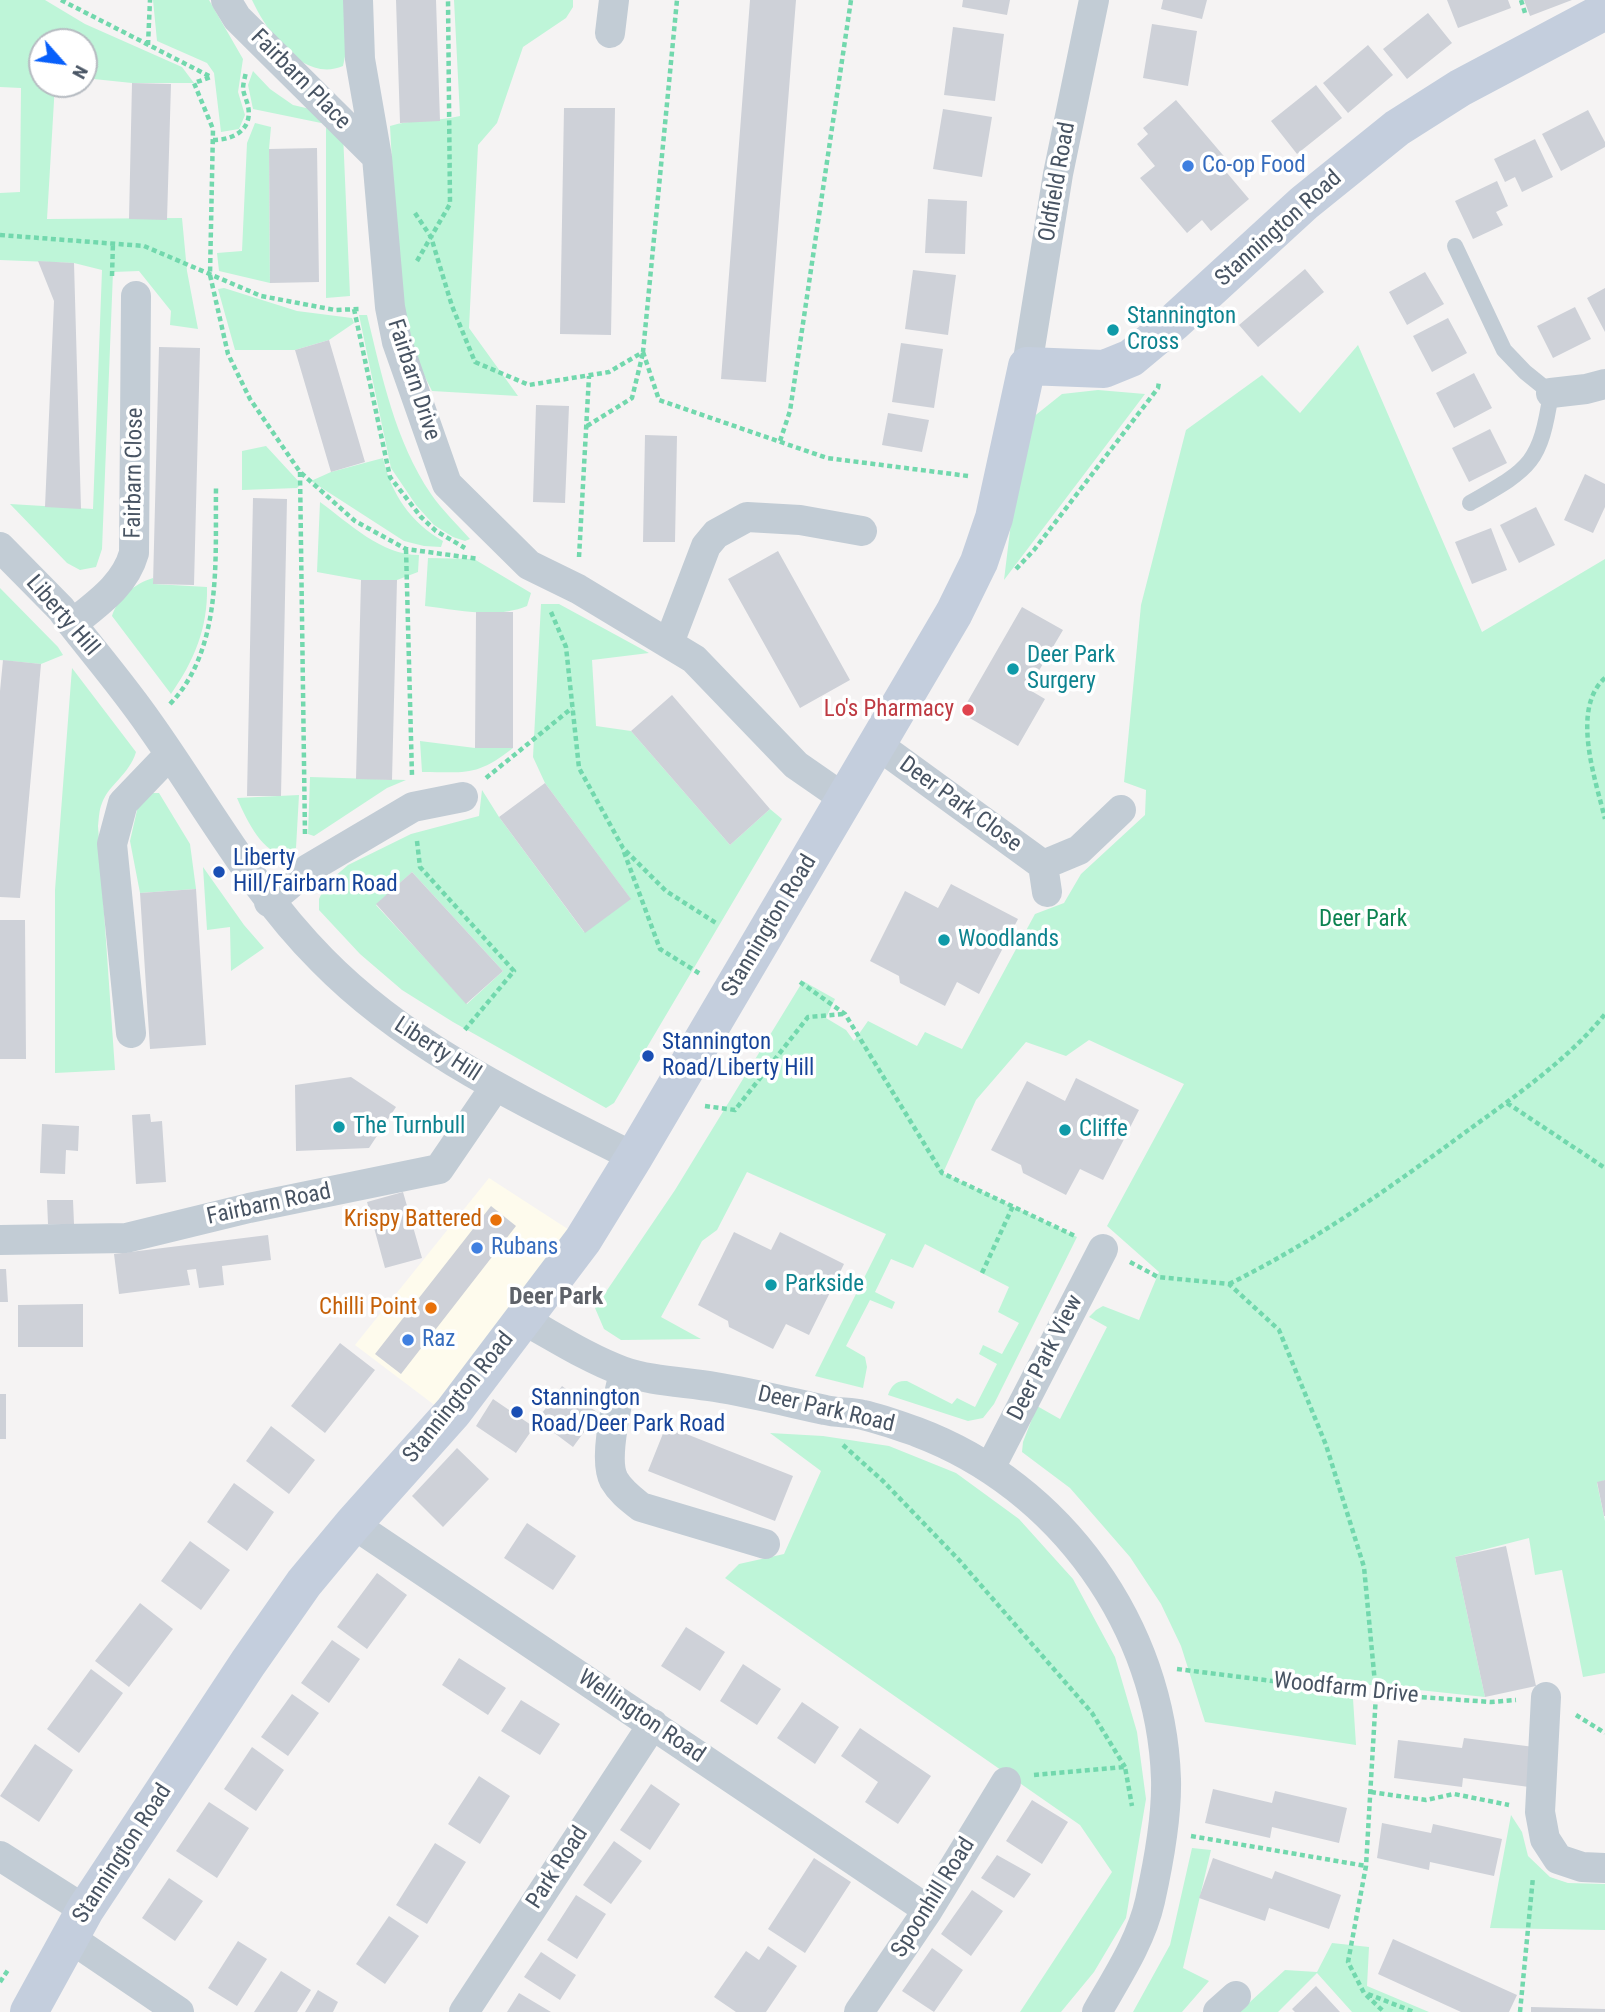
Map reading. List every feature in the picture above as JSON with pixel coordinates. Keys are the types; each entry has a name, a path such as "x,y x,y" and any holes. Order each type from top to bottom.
{"main road":[{"name":"Stannington Road","path":"29,2012 78,1924 248,1663 304,1583 453,1412 583,1240 634,1157 954,613 979,562 994,518 1027,366 1104,369 1131,358 1304,203 1397,128 1460,88 1605,11"}],"street":[{"name":"Fairbarn Place","path":"226,0 237,18 377,158"},
{"name":"Fairbarn Drive","path":"358,0 359,60 377,158 390,307 397,342 447,484 529,565 578,589 694,659 796,765 845,799"},
{"path":"610,33 614,0"},
{"name":"Oldfield Road","path":"1027,366 1058,174 1094,0"},
{"name":"Fairbarn Close","path":"72,624 110,593 125,576 134,553 136,296"},
{"path":"1551,393 1605,384"},
{"path":"669,643 706,547 716,534 736,520 747,517 800,520 862,531"},
{"name":"Liberty Hill","path":"0,548 61,609 150,725 270,902 323,961 386,1017 495,1087 634,1157"},
{"name":"Deer Park Close","path":"878,745 1045,878 1121,810"},
{"path":"131,1033 112,844 123,803 169,755"},
{"path":"270,902 308,869 413,807 463,797"},
{"name":"Fairbarn Road","path":"0,1240 126,1238 249,1208 439,1169 495,1087"},
{"name":"Deer Park View","path":"990,1468 1103,1248"},
{"name":"Deer Park Road","path":"522,1319 624,1372 863,1415 919,1433 990,1468 1055,1521 1094,1566 1123,1615 1146,1665 1162,1733 1166,1782 1150,1903 1129,1957 1097,2012"},
{"path":"624,1372 611,1431 611,1459 612,1477 625,1494 641,1507 765,1544"},
{"name":"Wellington Road","path":"353,1524 928,1910"},
{"path":"1546,1697 1540,1812 1545,1839 1558,1859 1582,1867 1605,1868"},
{"name":"Park Road","path":"464,2012 653,1724"},
{"name":"Spoonhill Road","path":"859,2012 928,1910 1006,1782"},
{"path":"0,1856 179,2012"}],"lane":[{"path":"1455,246 1504,350 1551,393 1543,439 1533,459 1514,478 1470,503"}],"path":[{"path":"61,0 211,77 194,83 213,129 210,275 228,354 250,399 300,472 355,521 406,550 483,560"},
{"path":"148,45 150,0"},
{"path":"0,235 144,246 261,296 335,310 390,307 450,204 448,0"},
{"path":"586,427 632,398 643,352 677,0"},
{"path":"780,441 790,411 851,0"},
{"path":"213,140 237,136 248,121 249,109 243,90 247,66 259,39"},
{"path":"408,203 431,237 452,306 475,362 529,384 609,372 643,352"},
{"path":"643,352 659,400 827,458 1002,480"},
{"path":"1009,576 1034,550 1158,388 1161,375"},
{"path":"578,589 589,376"},
{"path":"300,472 305,845 308,869"},
{"path":"150,725 179,695 190,678 209,627 215,561 216,488"},
{"path":"547,601 566,647 579,768 623,848 660,949 731,993"},
{"path":"1605,678 1598,684 1587,716 1590,754 1605,819"},
{"path":"463,797 572,708"},
{"path":"623,848 666,891 716,923"},
{"path":"800,982 845,1014 942,1172 1158,1277 1229,1284 1271,1263 1381,1194 1507,1103 1589,1035 1605,1014"},
{"path":"665,1101 735,1110 808,1017 845,1014"},
{"path":"1507,1103 1605,1168"},
{"path":"982,1273 1013,1206"},
{"path":"1229,1284 1279,1330 1326,1445 1364,1567 1376,1694 1366,1866 1348,1962 1364,1993 1384,2012"},
{"path":"801,1404 883,1482 959,1560 1093,1713 1125,1767 1134,1816"},
{"name":"Woodfarm Drive","path":"1146,1665 1376,1694 1491,1702 1546,1697"},
{"path":"1546,1697 1605,1733"},
{"path":"1006,1782 1032,1775 1125,1767"},
{"path":"1371,1792 1426,1800 1454,1794 1540,1812"},
{"path":"1161,1831 1366,1866"},
{"path":"1520,2012 1531,1880 1551,1848"},
{"path":"1364,1993 1414,2012"}],"shaded area":[{"path":"489,1178 577,1235 441,1410 355,1345"}],"green space":[{"path":"0,0 45,0 94,28 28,28 28,98 54,98 47,219 182,218 187,271 198,329 170,325 171,311 139,271 113,272 102,549 96,567 80,570 67,563 10,504 93,509 102,270 74,263 0,260 0,193 20,192 21,88 0,87"},
{"path":"153,0 209,0 243,59 238,92 245,115 239,129 221,132 214,73 207,63 157,41"},
{"path":"252,0 345,0 348,42 343,66 328,69 301,61 277,39"},
{"path":"454,0 573,0 573,7 566,18 523,47 497,123 478,145 469,328 518,396 432,391 412,351 400,306 390,126 460,116"},
{"path":"98,30 182,67 194,83 132,83 98,79"},
{"path":"253,71 270,89 293,105 319,111 343,133 350,296 326,298 326,124 253,109 248,85"},
{"path":"255,123 271,127 270,283 219,271 217,253 242,251 247,143"},
{"path":"224,288 297,311 352,318 354,323 329,340 295,350 235,350 218,289"},
{"path":"359,315 367,315 391,407 408,452 431,494 470,539 465,541 453,537 434,525 416,505 391,468"},
{"name":"Deer Park","path":"1358,345 1482,632 1605,559 1605,1480 1597,1483 1605,1521 1605,1673 1583,1677 1562,1570 1535,1575 1529,1538 1455,1557 1485,1697 1352,1683 1356,1745 1205,1722 1181,1646 1161,1604 1130,1557 1070,1488 1022,1452 1023,1442 1037,1406 1060,1419 1107,1327 1089,1317 1103,1306 1139,1320 1159,1272 1107,1226 1184,1084 1089,1040 1066,1056 1026,1042 976,1100 943,1173 1077,1237 994,1404 983,1418 968,1421 888,1395 894,1384 907,1381 952,1404 957,1398 975,1407 997,1364 979,1354 983,1345 1002,1354 1019,1323 998,1312 1009,1287 925,1244 913,1268 891,1259 875,1292 895,1302 892,1309 870,1300 846,1346 865,1357 867,1367 863,1388 815,1376 886,1234 747,1172 717,1230 702,1241 661,1317 701,1339 621,1340 604,1329 595,1308 675,1190 803,981 835,999 826,1018 846,1030 854,1041 868,1021 917,1046 925,1032 962,1049 1035,914 1064,903 1081,874 1145,815 1146,790 1124,782 1141,605 1186,430 1262,375 1300,413"},
{"path":"1098,390 1145,394 1004,580 1014,498 1032,418 1062,394"},
{"path":"266,446 301,484 297,488 242,490 242,451"},
{"path":"383,458 391,484 404,506 421,526 443,541 441,547 404,541 311,481 331,472"},
{"path":"320,502 379,544 405,554 419,555 418,572 397,580 361,580 317,572"},
{"path":"428,558 474,559 531,593 527,606 490,613 425,606"},
{"path":"153,578 154,584 207,587 205,616 198,643 171,694 112,616 118,603 128,592"},
{"path":"0,588 63,655 41,664 0,660"},
{"path":"541,604 559,604 649,653 592,660 596,726 631,731 730,845 770,809 782,819 614,1103 606,1108 453,1022 402,990 360,954 319,910 319,899 326,884 348,865 411,834 479,816 482,790 584,932 630,898 545,783 533,757","holes":["412,872 503,971 467,1004 376,905"]},
{"path":"72,668 136,752 129,767 105,796 100,808 98,826 115,1070 55,1073 55,890"},
{"path":"420,741 475,748 513,748 489,764 470,771 422,772"},
{"path":"310,777 406,780 387,788 314,836 308,834"},
{"path":"159,793 190,844 196,889 140,893 130,841 140,797"},
{"path":"299,795 296,848 281,853 274,851 260,839 237,798"},
{"path":"203,867 244,925 264,948 231,971 230,927 207,930"},
{"path":"770,1433 823,1436 889,1446 956,1473 1019,1519 1073,1579 1115,1657 1137,1732 1146,1799 1126,1918 1094,1972 1061,2012 1020,2012 1112,1872 1080,1825 725,1578 739,1564 784,1554 821,1471"},
{"path":"1511,1815 1522,1832 1528,1856 1550,1877 1568,1883 1605,1884 1605,1930 1490,1928"},
{"path":"1192,1848 1211,1850 1183,1968 1209,1981 1182,2012 1133,2012 1170,1945"},
{"path":"1332,1943 1369,1947 1367,1986 1429,2012 1352,2012 1317,1973 1278,2012 1239,2012 1285,1970 1317,1972"}],"building":[{"path":"396,0 436,0 440,121 400,123"},
{"path":"750,0 796,0 766,382 721,379"},
{"path":"963,0 1010,0 1007,15 962,7"},
{"path":"1163,0 1207,0 1202,19 1161,9"},
{"path":"1447,0 1508,0 1511,8 1458,28"},
{"path":"1524,0 1572,0 1530,16"},
{"path":"1428,13 1452,43 1407,79 1383,49"},
{"path":"1152,24 1197,31 1188,86 1143,78"},
{"path":"953,27 1004,34 995,101 944,95"},
{"path":"1368,45 1393,75 1348,113 1323,83"},
{"path":"132,83 171,84 167,220 129,219"},
{"path":"1316,85 1342,118 1297,154 1271,121"},
{"name":"Co-op Food","path":"1176,100 1228,161 1222,167 1249,199 1211,231 1202,220 1187,233 1140,178 1155,166 1137,144 1148,134 1143,128"},
{"path":"564,108 615,108 611,335 560,334"},
{"path":"943,109 992,117 982,177 933,169"},
{"path":"1588,110 1605,147 1561,171 1542,134"},
{"path":"1535,139 1553,177 1522,192 1515,177 1505,182 1494,159"},
{"path":"317,148 319,282 270,283 269,149"},
{"path":"1497,181 1508,206 1496,212 1503,225 1473,239 1455,201"},
{"path":"928,199 967,201 965,254 925,253"},
{"path":"38,261 74,263 81,509 45,507 54,301"},
{"path":"1305,269 1324,292 1258,347 1239,325"},
{"path":"913,270 956,275 948,335 905,329"},
{"path":"1425,272 1444,304 1407,325 1389,292"},
{"path":"1605,288 1605,332 1587,298"},
{"path":"1575,307 1591,339 1553,358 1537,326"},
{"path":"1448,318 1467,353 1432,372 1413,336"},
{"path":"329,340 365,462 331,472 295,350"},
{"path":"901,343 943,349 934,408 892,402"},
{"path":"159,347 200,348 194,585 153,584"},
{"path":"1474,373 1492,408 1454,428 1436,393"},
{"path":"536,405 569,406 565,503 533,502"},
{"path":"888,413 929,420 922,452 882,445"},
{"path":"1490,429 1507,463 1469,482 1452,448"},
{"path":"645,435 677,436 675,542 643,542"},
{"path":"1585,474 1605,484 1605,507 1593,533 1564,520"},
{"path":"253,498 287,499 281,796 247,796"},
{"path":"1536,507 1555,545 1519,563 1500,525"},
{"path":"1491,528 1507,570 1472,584 1455,542"},
{"path":"778,551 850,680 800,708 728,579"},
{"path":"361,580 397,580 392,780 356,779"},
{"name":"Deer Park Surgery","path":"1022,607 1063,630 1028,689 1045,699 1018,746 961,713"},
{"path":"476,612 513,612 513,748 475,748"},
{"path":"3,660 41,664 20,898 0,897 0,691"},
{"path":"672,695 770,809 730,845 631,731"},
{"path":"545,783 631,899 585,933 499,817"},
{"path":"412,872 503,971 466,1004 376,904"},
{"name":"Woodlands","path":"951,884 1018,919 979,994 957,982 945,1006 900,983 899,976 870,961 905,891 938,908"},
{"path":"196,889 206,1045 150,1049 140,893"},
{"path":"0,920 25,920 26,1059 0,1059"},
{"name":"The Turnbull","path":"351,1077 396,1107 369,1148 296,1151 295,1085"},
{"name":"Cliffe","path":"1076,1078 1139,1110 1103,1180 1080,1169 1066,1195 1023,1173 1021,1165 991,1150 1027,1081 1065,1101"},
{"path":"150,1114 151,1122 162,1121 166,1182 136,1184 132,1115"},
{"path":"42,1124 79,1126 78,1151 66,1150 65,1174 40,1173"},
{"path":"403,1192 422,1258 385,1268 367,1202"},
{"path":"47,1200 73,1200 74,1224 48,1224"},
{"path":"491,1206 516,1226 401,1374 375,1354"},
{"name":"Parkside","path":"734,1232 771,1250 780,1232 844,1264 809,1335 786,1324 773,1349 729,1327 728,1321 698,1305"},
{"path":"268,1235 271,1260 222,1266 224,1285 199,1288 196,1269 187,1270 190,1285 119,1294 114,1254"},
{"path":"0,1269 6,1269 8,1302 0,1302"},
{"path":"83,1304 83,1347 18,1347 18,1305"},
{"path":"340,1343 375,1370 325,1433 291,1406"},
{"path":"562,1386 598,1413 573,1447 537,1420"},
{"path":"0,1394 6,1394 6,1439 0,1439"},
{"path":"493,1399 534,1427 516,1453 476,1426"},
{"path":"271,1426 315,1460 289,1494 246,1461"},
{"path":"666,1426 793,1476 775,1521 648,1471"},
{"path":"457,1448 489,1479 443,1527 412,1496"},
{"path":"1605,1480 1605,1516 1604,1516 1597,1482"},
{"path":"234,1483 274,1512 247,1551 207,1522"},
{"path":"527,1523 576,1556 553,1590 504,1558"},
{"path":"190,1541 230,1570 201,1610 161,1581"},
{"path":"1506,1546 1536,1686 1485,1697 1455,1557"},
{"path":"377,1573 407,1595 367,1649 337,1627"},
{"path":"140,1603 173,1629 129,1687 95,1661"},
{"path":"686,1627 725,1652 700,1691 661,1666"},
{"path":"332,1640 360,1659 329,1703 301,1683"},
{"path":"459,1658 506,1688 488,1715 442,1685"},
{"path":"743,1664 781,1689 757,1725 720,1701"},
{"path":"91,1669 123,1693 79,1753 47,1729"},
{"path":"292,1694 319,1713 288,1756 261,1737"},
{"path":"521,1700 560,1724 540,1755 501,1731"},
{"path":"802,1702 839,1727 815,1764 777,1738"},
{"path":"860,1728 931,1776 898,1824 865,1802 878,1782 841,1756"},
{"path":"1464,1738 1534,1747 1529,1787 1463,1778 1462,1787 1394,1778 1398,1740 1462,1748"},
{"path":"35,1744 73,1770 39,1822 0,1796"},
{"path":"252,1747 284,1770 256,1811 224,1789"},
{"path":"479,1776 510,1796 480,1844 448,1824"},
{"path":"651,1784 680,1804 650,1850 620,1830"},
{"path":"1213,1789 1272,1803 1275,1791 1347,1808 1339,1843 1272,1827 1270,1838 1205,1823"},
{"path":"1032,1800 1068,1822 1042,1864 1006,1841"},
{"path":"209,1802 249,1828 217,1878 176,1851"},
{"path":"1382,1823 1431,1833 1433,1824 1502,1839 1494,1876 1430,1862 1429,1870 1377,1858"},
{"path":"614,1841 642,1861 611,1904 583,1885"},
{"path":"435,1843 466,1862 427,1924 396,1905"},
{"path":"997,1855 1031,1874 1014,1898 981,1878"},
{"path":"814,1858 851,1882 805,1953 768,1929"},
{"path":"1213,1858 1272,1879 1275,1871 1341,1895 1329,1929 1269,1908 1265,1921 1199,1898"},
{"path":"169,1878 203,1901 175,1941 142,1918"},
{"path":"972,1890 1003,1911 971,1956 941,1934"},
{"path":"576,1895 606,1914 577,1959 547,1940"},
{"path":"389,1916 419,1936 385,1984 356,1964"},
{"path":"1393,1939 1517,1995 1509,2012 1461,2012 1378,1974"},
{"path":"238,1941 267,1959 237,2006 208,1988"},
{"path":"768,1946 797,1966 766,2012 736,2012 714,1997 746,1951 759,1960"},
{"path":"932,1948 963,1970 934,2012 902,1991"},
{"path":"541,1952 576,1975 560,2000 524,1977"},
{"path":"281,1971 311,1990 297,2012 254,2012"},
{"path":"1316,1986 1340,2012 1295,2012 1292,2009"},
{"path":"318,1990 338,2002 333,2012 305,2012"},
{"path":"519,1993 551,2012 507,2012"},
{"path":"1531,2007 1605,2009 1605,2012 1531,2012"}],"place":[{"name":"Co-op Food","path":"1188,166"},
{"name":"Stannington Cross","path":"1113,330"},
{"name":"Deer Park Surgery","path":"1013,669"},
{"name":"Lo's Pharmacy","path":"968,710"},
{"name":"Liberty Hill/Fairbarn Road","path":"219,872"},
{"name":"Woodlands","path":"944,940"},
{"name":"Stannington Road/Liberty Hill","path":"648,1056"},
{"name":"The Turnbull","path":"339,1127"},
{"name":"Cliffe","path":"1065,1130"},
{"name":"Krispy Battered","path":"496,1220"},
{"name":"Rubans","path":"477,1248"},
{"name":"Parkside","path":"771,1285"},
{"name":"Chilli Point","path":"431,1308"},
{"name":"Raz","path":"408,1340"},
{"name":"Stannington Road/Deer Park Road","path":"517,1412"}],"district":[{"name":"Deer Park","path":"556,1298"}]}
